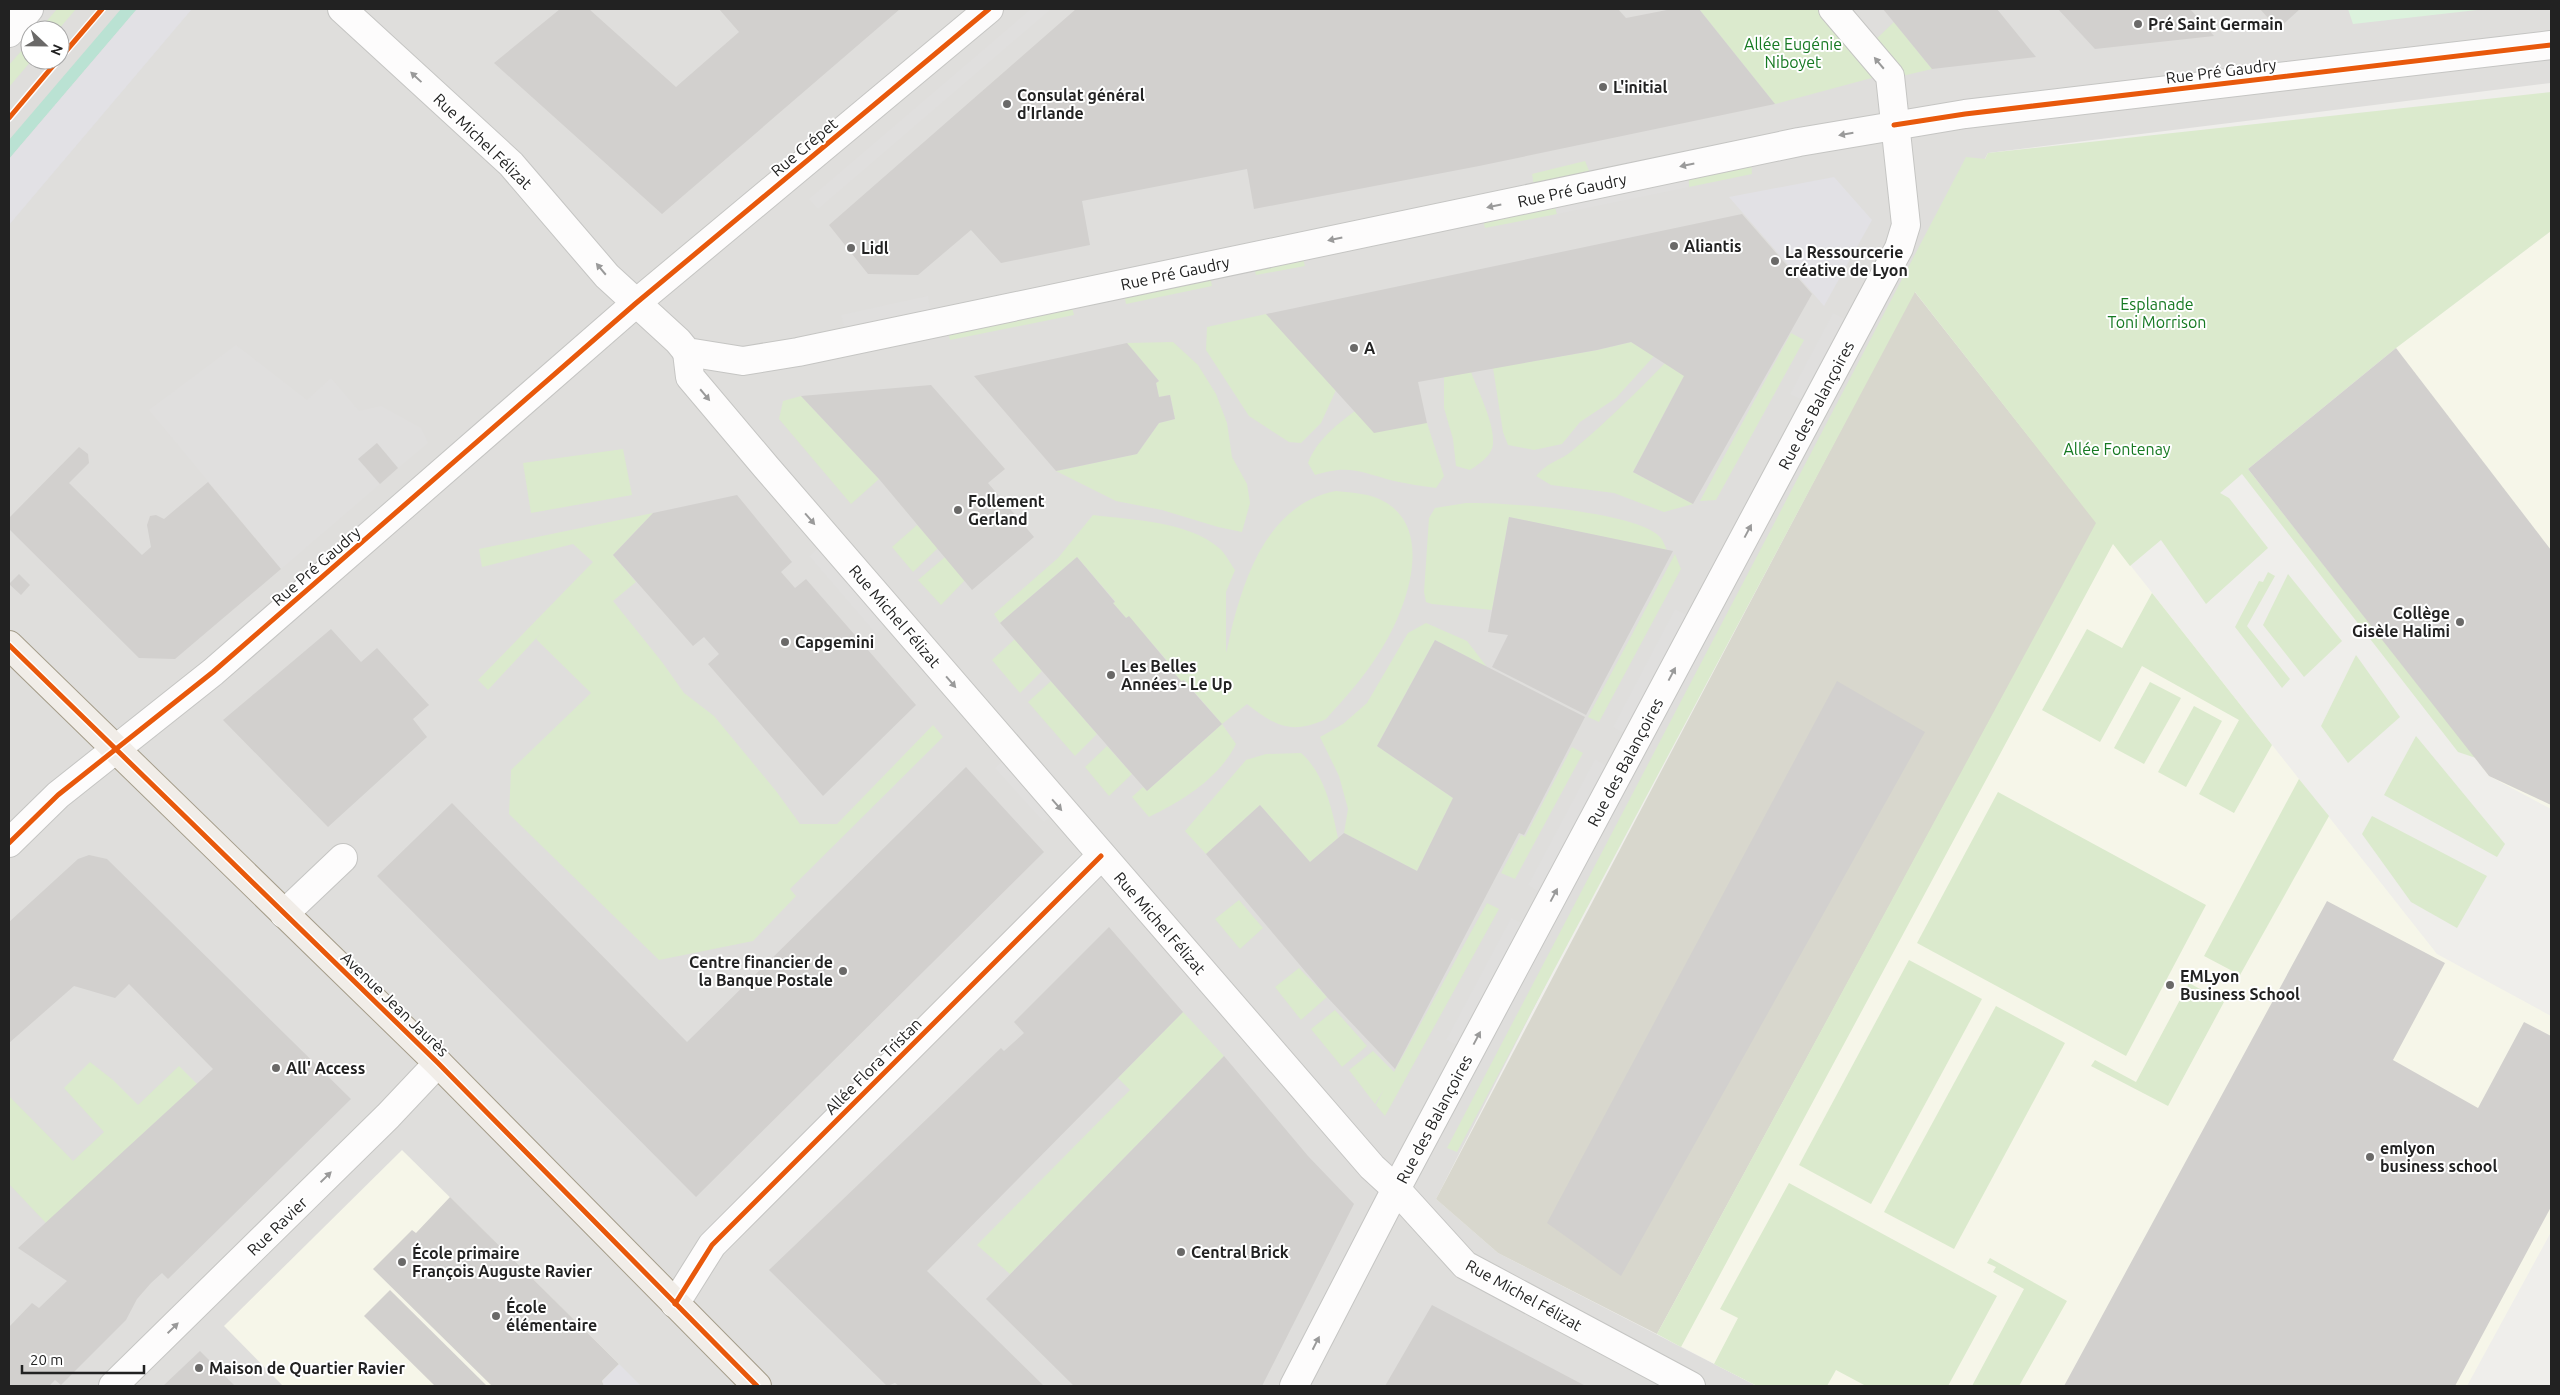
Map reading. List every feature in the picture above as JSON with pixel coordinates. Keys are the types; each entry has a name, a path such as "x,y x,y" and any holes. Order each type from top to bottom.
{"main road":[{"name":"Avenue Jean Jaurès","path":"9,645 438,1063 757,1386"}],"street":[{"path":"9,33 29,9"},
{"name":"Rue Michel Félizat","path":"342,9 511,164 607,276 635,304"},
{"name":"Rue Crépet","path":"635,304 989,9"},
{"path":"1833,9 1890,76 1894,125"},
{"name":"Rue Pré Gaudry","path":"686,352 742,361 798,352 1789,144 1894,125 1965,114 2551,44"},
{"name":"Rue des Balançoires","path":"1294,1386 1396,1189 1899,248 1906,226 1894,125"},
{"path":"635,304 678,341 686,352"},
{"name":"Rue Pré Gaudry","path":"9,843 58,795 213,672 635,304"},
{"name":"Rue Michel Félizat","path":"686,352 690,377 1101,856 1372,1166 1396,1189 1465,1265 1691,1386"},
{"name":"Allée Flora Tristan","path":"675,1304 712,1245 1101,856"},
{"path":"284,914 343,858"},
{"name":"Rue Ravier","path":"113,1386 388,1116 438,1063"}],"shaded area":[{"path":"9,9 2551,9 2551,83 1988,153 1615,849 1436,1199 1498,1253 1757,1386 9,1386"},
{"path":"137,9 192,9 9,225 9,159"},
{"path":"1031,9 1051,9 818,209 809,199"},
{"path":"1688,174 1689,187 1557,214 1554,202"},
{"path":"1834,177 1872,220 1824,306 1729,197"},
{"name":"Collège Gisèle Halimi","path":"2551,231 2551,809 2489,776 2248,469 2396,348"},
{"path":"1914,291 2097,523 1657,1334 1498,1253 1436,1199"},
{"path":"928,296 931,312 845,330 841,315"},
{"path":"1833,313 1846,320 1803,400 1790,394"},
{"path":"236,345 307,400 331,378 359,411 381,406 421,428 428,443 398,468 377,443 359,459 380,484 281,569 149,410"},
{"name":"EMLyon Business School","path":"2097,523 2437,954 2551,1016 2551,1232 2467,1386 1757,1386 1657,1334"},
{"path":"820,546 887,623 876,634 809,556"},
{"path":"1675,609 1687,615 1625,734 1613,727"},
{"path":"1595,759 1608,767 1541,893 1528,885"},
{"path":"1003,761 1052,815 1044,822 995,768"},
{"path":"1511,918 1524,924 1458,1045 1446,1040"},
{"name":"École primaire François Auguste Ravier","path":"402,1150 619,1364 604,1386 283,1386 224,1326"},
{"path":"619,1364 641,1386 604,1386 602,1381"}],"green space":[{"path":"57,9 76,9 67,20 48,20"},
{"path":"121,9 137,9 9,159 9,140"},
{"name":"Allée Eugénie Niboyet","path":"1699,9 1822,9 1879,76 1775,104"},
{"path":"2348,9 2486,9 2353,24"},
{"path":"1894,22 1932,69 1902,76 1874,41"},
{"path":"20,52 20,70 23,70 9,87 9,65"},
{"name":"Esplanade Toni Morrison","path":"2551,92 2551,231 2396,348 2248,469 2476,758 2458,752 2242,474 2220,493 2229,498 2268,548 2206,604 2161,540 2130,566 2113,544 1681,1347 1657,1334 2096,523 1915,292 1457,1152 1447,1148 1966,157 1985,159 1988,153"},
{"path":"1585,161 1590,173 1534,186 1532,174"},
{"path":"1751,162 1752,174 1689,187 1688,174"},
{"path":"1554,202 1557,214 1485,228 1482,216"},
{"path":"1301,252 1305,266 1256,275 1252,261"},
{"path":"1209,272 1212,286 1126,304 1123,288"},
{"path":"1070,300 1074,315 950,340 946,324"},
{"path":"1266,314 1336,390 1321,423 1301,443 1289,442 1249,416 1206,350 1207,327"},
{"path":"1791,333 1804,340 1716,500 1700,501"},
{"path":"1173,342 1198,365 1216,394 1227,423 1232,457 1247,484 1250,503 1242,532 1218,527 1162,510 1116,501 1056,471 1137,454 1159,423 1175,419 1170,395 1159,397 1156,383 1159,381 1127,343"},
{"path":"1631,342 1654,356 1616,398 1580,422 1562,444 1534,450 1508,445 1503,432 1493,368 1598,350"},
{"path":"1665,363 1684,376 1633,472 1693,504 1664,512 1614,493 1551,485 1536,476 1585,440"},
{"path":"1471,372 1489,417 1493,444 1488,456 1470,470 1456,466 1453,439 1444,408 1444,377"},
{"path":"801,396 879,479 851,504 779,419 783,401"},
{"path":"1355,411 1427,423 1444,476 1436,488 1394,481 1355,470 1337,470 1315,475 1308,463 1316,447 1334,428"},
{"path":"623,449 632,495 531,513 523,463"},
{"path":"1336,491 1367,495 1385,502 1401,516 1410,533 1413,553 1411,574 1398,618 1389,637 1367,670 1326,719 1314,724 1293,727 1284,726 1266,718 1247,704 1222,724 1184,680 1182,682 1168,666 1170,664 1129,617 1126,618 1113,603 1115,601 1077,557 1000,623 994,614 1058,558 1093,515 1159,523 1192,532 1206,539 1221,550 1235,570 1226,592 1226,653 1239,601 1247,580 1266,540 1280,523 1295,509 1314,498"},
{"path":"1466,503 1537,506 1625,521 1646,528 1660,537 1667,550 1509,517 1492,610 1426,602 1424,592 1429,518 1435,508"},
{"path":"653,513 613,555 636,582 613,601 662,662 684,693 714,716 776,791 800,824 837,824 933,725 943,737 790,889 796,896 753,941 659,960 509,814 511,770 591,693 536,639 542,632 488,690 478,680 593,562 573,544 482,567 479,549"},
{"path":"917,525 938,548 913,572 892,547"},
{"path":"1675,554 1681,569 1599,722 1588,717"},
{"path":"945,557 965,580 941,605 918,580"},
{"path":"2268,572 2275,576 2247,626 2290,679 2282,688 2235,627 2259,581 2263,582"},
{"path":"2288,574 2342,641 2304,677 2263,625"},
{"path":"2152,593 2272,745 2234,813 2199,794 2239,720 2142,666 2100,742 2042,710 2087,629 2122,648"},
{"path":"1426,623 1467,641 1487,667 1435,640 1377,746 1453,798 1417,871 1344,833 1348,809 1339,776 1320,737 1343,724 1367,703 1408,633"},
{"path":"1015,639 1042,671 1020,693 992,660"},
{"path":"2356,655 2400,717 2348,763 2321,726"},
{"path":"1051,681 1097,734 1075,756 1028,702"},
{"path":"2150,682 2181,698 2144,764 2114,748"},
{"path":"2194,706 2222,721 2186,787 2158,772"},
{"path":"1222,724 1236,744 1229,756 1210,778 1199,787 1149,817 1132,797 1143,787 1147,791"},
{"path":"2416,736 2505,844 2497,857 2384,795"},
{"path":"1107,746 1132,774 1109,796 1085,767"},
{"path":"1572,747 1583,753 1515,879 1501,873 1521,835 1525,837"},
{"path":"1301,753 1316,770 1326,792 1338,838 1344,833 1310,862 1260,805 1206,854 1185,831 1246,760 1266,754"},
{"path":"2299,779 2329,816 2240,975 2204,956"},
{"path":"1998,792 2206,905 2126,1056 1917,943"},
{"path":"2372,816 2487,876 2457,928 2411,902 2362,834"},
{"path":"1239,900 1263,928 1240,949 1215,919"},
{"path":"1487,903 1499,909 1385,1116 1376,1105 1384,1089 1375,1104 1349,1070 1373,1051 1394,1072"},
{"path":"1909,960 1982,999 1871,1204 1799,1165"},
{"path":"1299,968 1327,997 1301,1020 1275,987"},
{"path":"2189,983 2224,1002 2168,1106 2091,1066 2095,1060 2136,1082"},
{"path":"1996,1006 2065,1043 1954,1249 1884,1212"},
{"path":"1335,1010 1367,1046 1342,1067 1311,1029"},
{"path":"1183,1012 1224,1056 1010,1274 977,1245 1130,1090 1118,1078"},
{"path":"90,1062 113,1080 138,1105 179,1066 197,1084 46,1223 9,1184 9,1096 73,1161 104,1132 64,1088"},
{"path":"1789,1183 1997,1296 1948,1386 1866,1386 1836,1370 1827,1386 1757,1386 1714,1364 1738,1318 1720,1309"},
{"path":"1990,1258 2067,1301 2019,1386 1972,1386 2024,1289 1993,1272 1996,1267 1987,1263"}],"building":[{"path":"560,9 589,9 676,87 739,32 719,9 900,9 662,214 494,63"},
{"path":"1076,9 1618,9 1626,18 1672,9 1699,9 1775,104 1479,166 1254,209 1247,169 1082,201 1090,245 1001,263 971,230 918,275 868,274 829,225"},
{"path":"1883,9 1997,9 2036,57 1932,69"},
{"name":"Pré Saint Germain","path":"2058,9 2190,9 2214,36 2095,49"},
{"path":"2260,9 2300,9 2278,29"},
{"path":"1742,214 1812,294 1693,504 1633,472 1684,376 1631,342 1597,350 1418,382 1427,423 1374,433 1266,314"},
{"path":"1127,343 1159,381 1156,383 1159,397 1170,395 1175,419 1159,423 1137,454 1056,471 974,376"},
{"name":"Collège Gisèle Halimi","path":"2396,348 2551,550 2551,805 2489,776 2248,469"},
{"name":"Follement Gerland","path":"931,385 1005,469 988,483 1034,537 972,590 879,479 801,396"},
{"path":"377,443 398,468 380,484 358,459"},
{"path":"79,447 88,454 89,463 69,483 142,555 151,547 147,525 150,516 156,515 164,519 208,482 281,569 175,659 139,658 9,529 9,518"},
{"name":"Capgemini","path":"737,495 792,562 781,572 795,588 806,579 916,705 823,796 708,664 719,654 704,637 693,646 613,555 653,513"},
{"path":"1509,517 1673,551 1586,715 1492,667 1508,635 1488,632"},
{"name":"Les Belles Années - Le Up","path":"1077,557 1126,618 1129,616 1170,665 1168,666 1222,724 1147,791 1000,623"},
{"path":"19,574 30,585 21,595 9,584"},
{"path":"331,629 361,662 377,648 429,705 413,719 427,737 328,827 223,720"},
{"path":"1435,640 1585,717 1524,835 1519,833 1395,1069 1327,997 1206,854 1260,805 1310,862 1344,833 1417,871 1453,798 1377,746"},
{"path":"1837,681 1925,732 1621,1276 1547,1223"},
{"name":"Centre financier de la Banque Postale","path":"966,767 1044,852 696,1197 377,876 452,803 687,1042"},
{"path":"89,855 107,859 351,1099 168,1279 162,1273 151,1283 137,1299 126,1320 61,1385 55,1380 49,1386 9,1386 9,1327 32,1303 39,1308 67,1281 18,1248 213,1069 129,984 115,998 74,986 9,1043 9,922 78,859"},
{"name":"emlyon business school","path":"2327,901 2445,963 2393,1060 2478,1108 2524,1022 2551,1036 2551,1207 2455,1386 2064,1386"},
{"path":"1109,927 1183,1012 927,1271 1044,1386 899,1386 895,1383 887,1386 769,1270 1001,1048 1004,1051 1024,1033 1014,1022"},
{"name":"Central Brick","path":"1224,1056 1308,1156 1354,1204 1262,1386 1074,1386 986,1299"},
{"name":"École élémentaire","path":"450,1197 619,1364 602,1381 604,1386 492,1386 373,1269 412,1230 416,1233"},
{"path":"390,1290 487,1386 435,1386 364,1316"},
{"path":"1432,1305 1578,1382 1586,1386 1385,1386"},
{"name":"Maison de Quartier Ravier","path":"200,1351 235,1386 163,1386"}],"cycle path":[{"path":"70,46 102,9"},
{"path":"9,843 58,795 213,672 635,304 989,9"},
{"path":"1894,125 1965,114 2551,45"},
{"path":"9,118 50,70"},
{"path":"9,645 438,1063 757,1386"},
{"path":"675,1304 712,1245 1101,856"}],"place":[{"name":"Pré Saint Germain","path":"2138,24"},
{"name":"L'initial","path":"1603,87"},
{"name":"Consulat général d'Irlande","path":"1007,104"},
{"name":"Aliantis","path":"1674,246"},
{"name":"Lidl","path":"851,248"},
{"name":"La Ressourcerie créative de Lyon","path":"1775,261"},
{"name":"A","path":"1354,348"},
{"name":"Follement Gerland","path":"958,510"},
{"name":"Collège Gisèle Halimi","path":"2460,622"},
{"name":"Capgemini","path":"785,642"},
{"name":"Les Belles Années - Le Up","path":"1111,675"},
{"name":"Centre financier de la Banque Postale","path":"843,971"},
{"name":"EMLyon Business School","path":"2170,985"},
{"name":"All' Access","path":"276,1068"},
{"name":"emlyon business school","path":"2370,1157"},
{"name":"Central Brick","path":"1181,1252"},
{"name":"École primaire François Auguste Ravier","path":"402,1262"},
{"name":"École élémentaire","path":"496,1316"},
{"name":"Maison de Quartier Ravier","path":"199,1368"}],"park label":[{"name":"Allée Fontenay","path":"2117,449"}]}
